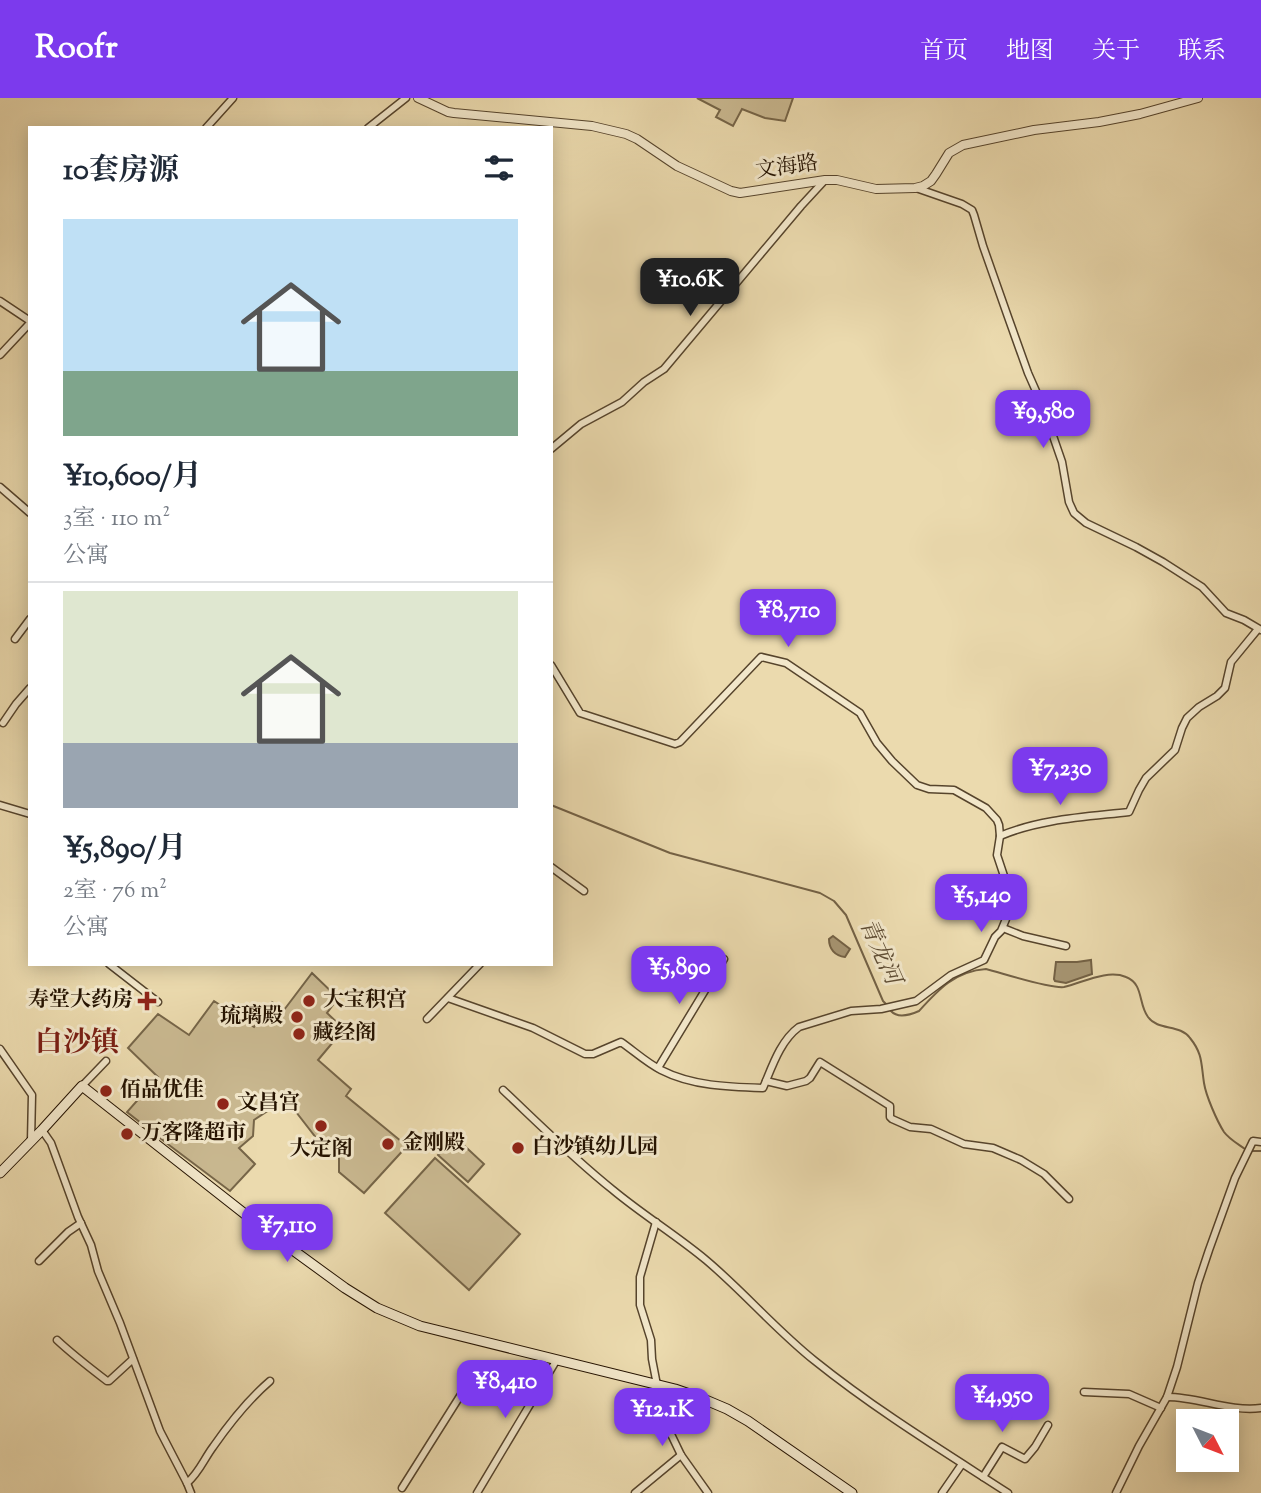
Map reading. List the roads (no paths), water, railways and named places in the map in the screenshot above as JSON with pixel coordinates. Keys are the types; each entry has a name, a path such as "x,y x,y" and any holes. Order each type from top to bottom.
{"main road":[{"path":"0,1173 82,1086 264,1229 377,1308 420,1326 701,1398 748,1421 852,1493"}],"street":[{"path":"208,126 233,98"},
{"path":"370,126 405,98"},
{"name":"文海路","path":"418,98 448,112 593,126 626,134 677,166 740,193 825,180 876,189 915,188"},
{"path":"915,188 931,181 946,158 963,145 1034,130 1140,114 1198,98"},
{"path":"553,447 581,424 622,402 673,361 825,180"},
{"path":"915,188 972,210 1062,462 1069,502 1074,513 1086,523 1136,547 1198,583 1226,613 1259,629 1228,667 1225,688 1187,718 1175,750 1146,778 1129,812 1036,824 1000,836"},
{"path":"0,301 28,321"},
{"path":"0,355 28,324"},
{"path":"0,487 28,511"},
{"path":"15,639 28,622"},
{"path":"448,998 533,1028 585,1054 593,1054 621,1042 657,1068 679,1077 718,1086 763,1088 793,1031 806,1023 851,1011 881,1009 921,999 951,975 982,962 1006,919 1001,901 1004,876 997,855 1000,836 997,820 986,808 954,790 927,789 917,785 877,743 860,713 781,661 761,657 680,742 675,744 580,713 553,668"},
{"path":"3,723 28,690"},
{"path":"0,805 28,813"},
{"path":"553,868 584,891"},
{"path":"1003,928 1023,936 1066,946"},
{"path":"657,1068 724,959"},
{"path":"112,966 158,1002"},
{"path":"427,1019 478,966"},
{"path":"0,1049 32,1095 31,1142"},
{"path":"82,1086 106,1061"},
{"path":"766,1081 787,1086 806,1081 820,1062 890,1106 892,1119 910,1127 931,1129 964,1144 993,1148 1021,1160 1044,1174 1069,1199"},
{"path":"503,1090 611,1189 683,1241 737,1287 813,1360 887,1414 1008,1493"},
{"path":"42,1130 51,1143 92,1245 98,1271 160,1431 191,1493"},
{"path":"1116,1493 1134,1454 1167,1397 1198,1283 1235,1178 1253,1141 1261,1142"},
{"path":"39,1261 81,1223"},
{"path":"656,1223 640,1277 642,1313 651,1340 652,1359 665,1420 681,1455 708,1493"},
{"path":"57,1339 81,1362 107,1381 133,1359"},
{"path":"477,1493 556,1360"},
{"path":"187,1483 218,1439 270,1381"},
{"path":"402,1488 467,1385 538,1390"},
{"path":"1084,1392 1129,1394 1161,1408"},
{"path":"1167,1397 1187,1398 1241,1410 1261,1408"},
{"path":"983,1477 1002,1447 1025,1459 1048,1425"},
{"path":"635,1493 681,1455"},
{"path":"942,1493 962,1464"}],"waterway":[{"name":"青龙河","path":"553,806 670,853 820,893 834,901 846,915 883,1001 888,1006"},
{"name":"青龙河","path":"891,1011 901,1016 919,1011 948,983 965,973 986,969 1057,987 1103,976 1126,977 1136,984 1145,1012 1152,1021 1181,1031 1194,1044 1201,1059 1207,1095 1218,1122 1226,1135 1245,1149"},
{"name":"青龙河","path":"1250,1151 1261,1151"}],"place":[{"name":"寿堂大药房","path":"147,1001"},
{"name":"大宝积宫","path":"309,1001"},
{"name":"琉璃殿","path":"297,1017"},
{"name":"藏经阁","path":"299,1034"},
{"name":"佰品优佳","path":"106,1091"},
{"name":"文昌宫","path":"223,1104"},
{"name":"大定阁","path":"321,1126"},
{"name":"万客隆超市","path":"127,1134"},
{"name":"金刚殿","path":"388,1144"},
{"name":"白沙镇幼儿园","path":"518,1148"}],"district":[{"name":"白沙镇","path":"77,1044"}]}
